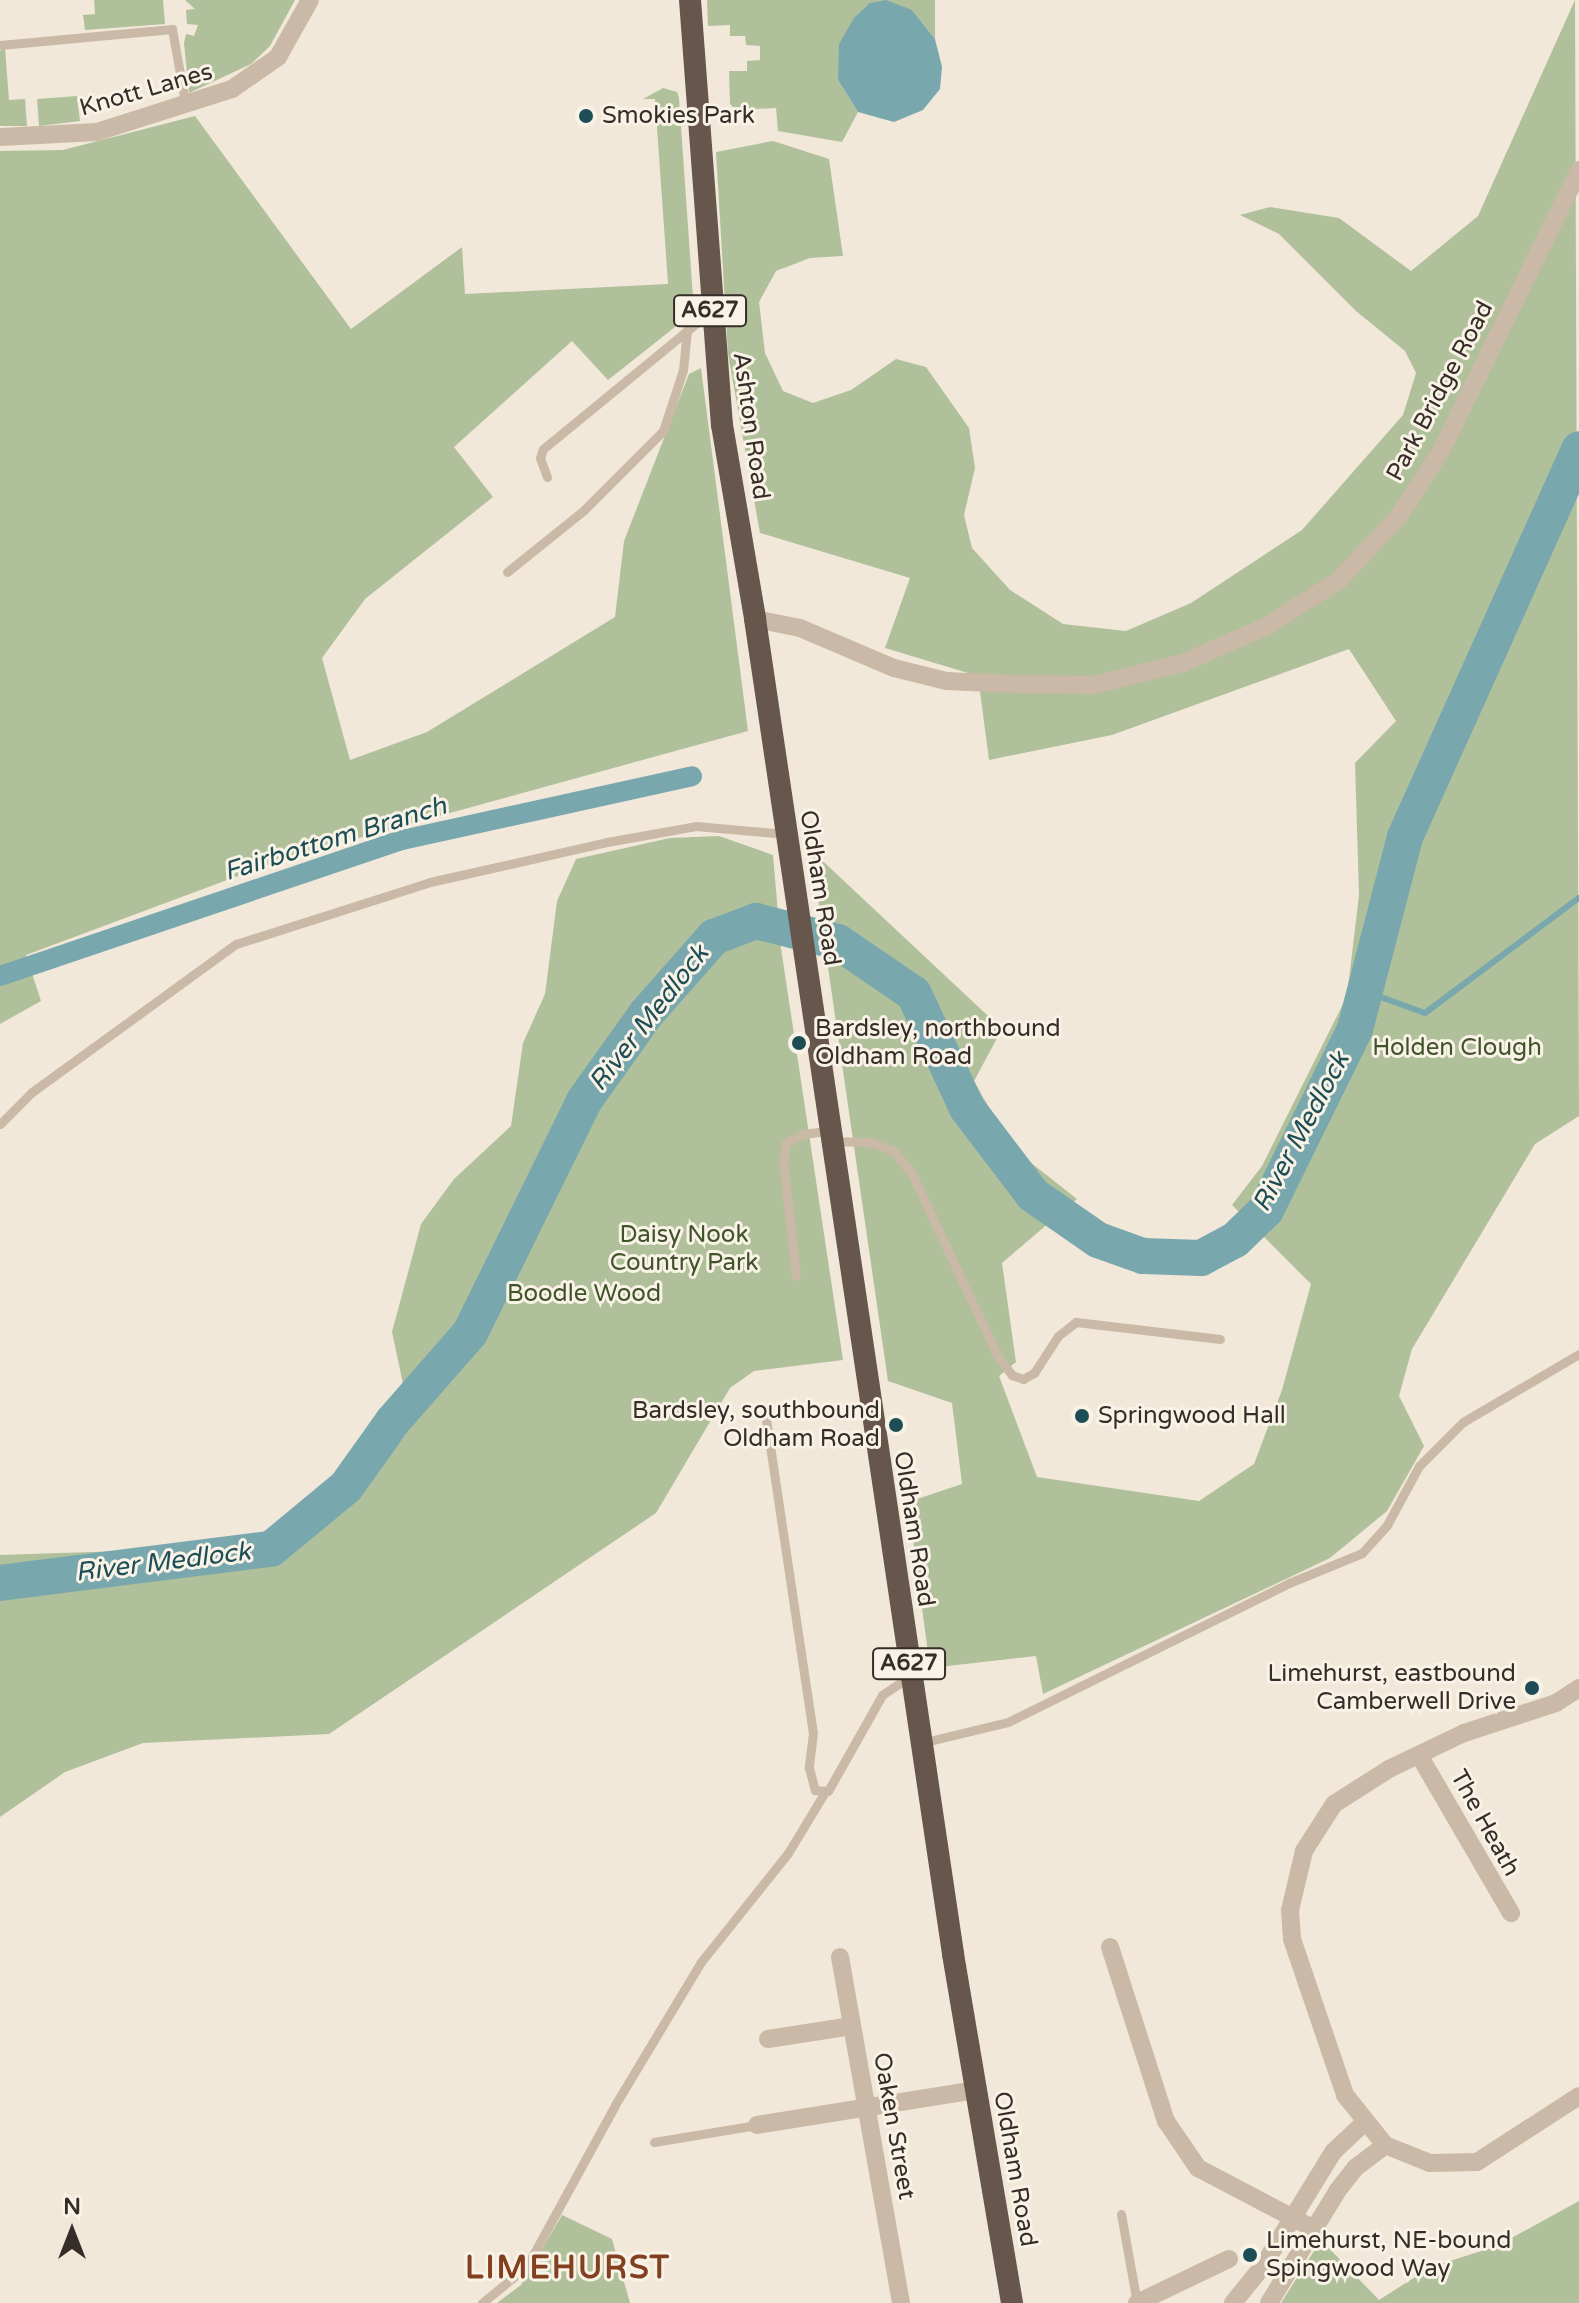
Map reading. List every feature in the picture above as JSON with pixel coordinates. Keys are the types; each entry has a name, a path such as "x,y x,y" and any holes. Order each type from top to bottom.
{"highway":[{"name":"Ashton Road","path":"690,0 710,312 722,425 755,619"},
{"name":"Oldham Road","path":"755,619 910,1676 1012,2303"}],"street":[{"name":"Knott Lanes","path":"0,137 97,132 186,107 232,89 278,57 310,0"},
{"name":"Park Bridge Road","path":"755,619 800,628 894,668 946,681 1094,685 1183,663 1269,625 1339,580 1399,516 1442,449 1579,170"},
{"path":"1579,1688 1556,1703 1464,1733 1334,1804 1316,1825 1294,1876 1292,1939 1345,2095 1364,2123 1385,2145 1430,2163 1477,2162 1579,2096"},
{"name":"The Heath","path":"1419,1755 1511,1913"},
{"path":"1110,1947 1174,2133 1198,2168 1314,2229"},
{"name":"Oaken Street","path":"840,1957 901,2303"},
{"path":"768,2039 852,2026"},
{"path":"757,2125 975,2090"},
{"path":"1233,2303 1263,2266 1290,2216 1333,2152 1364,2123"},
{"path":"1269,2303 1355,2168 1385,2145"},
{"path":"1137,2303 1229,2259"}],"lane":[{"path":"0,45 172,29 186,107"},
{"path":"547,477 540,458 543,449 710,312"},
{"path":"507,572 584,510 663,431 683,370 687,330"},
{"path":"0,1124 32,1092 236,944 430,882 607,842 696,826 786,834"},
{"path":"796,1276 783,1161 786,1143 803,1134 871,1142 893,1151 911,1172 998,1357 1012,1375 1023,1379 1034,1373 1058,1336 1076,1322 1220,1339"},
{"path":"921,1743 1008,1722 1289,1583 1362,1553 1387,1525 1419,1466 1463,1422 1579,1354"},
{"path":"766,1419 813,1733 809,1768 814,1788 825,1792"},
{"path":"482,2303 527,2266 615,2105 701,1962 788,1853 882,1695 910,1676"},
{"path":"654,2142 757,2125"},
{"path":"1121,2214 1137,2303"}],"green space":[{"path":"94,0 163,0 165,24 85,30 83,15 95,14"},
{"path":"185,0 295,0 270,46 251,64 189,93 184,43 186,34 194,36 198,25 187,24 186,10 195,9"},
{"path":"707,0 935,0 935,39 912,10 838,80 858,112 842,142 778,131 776,108 736,110 730,104 729,71 747,71 747,61 760,60 760,46 746,45 745,36 730,36 730,25 708,26"},
{"name":"Holden Clough","path":"1575,0 1579,1116 1535,1144 1412,1349 1399,1396 1424,1446 1387,1511 1330,1558 1043,1694 1036,1656 930,1668 908,1502 962,1484 952,1403 888,1381 811,850 1002,1029 974,1081 1011,1147 1077,1199 1002,1263 1016,1362 999,1376 1037,1477 1199,1501 1254,1464 1282,1390 1311,1284 1232,1205 1262,1166 1347,996 1359,895 1355,763 1396,721 1349,649 1112,735 989,760 978,676 885,648 910,578 760,533 728,354 716,152 773,141 829,159 843,256 810,258 776,271 759,302 765,353 783,391 813,403 851,390 896,359 926,367 969,428 975,468 964,515 972,548 1010,590 1063,624 1126,631 1191,603 1302,530 1403,415 1416,373 1405,351 1356,311 1279,234 1240,215 1270,207 1339,218 1411,271 1478,216"},
{"path":"5,48 9,100 25,99 27,126 0,126 0,51"},
{"path":"663,88 677,92 679,98 694,312 608,380 572,341 454,447 493,497 365,599 322,658 350,760 427,732 615,617 624,541 689,374 701,368 748,731 286,858 26,955 41,1001 0,1024 0,151 63,150 195,116 351,329 462,247 465,294 668,284 655,99 643,99"},
{"path":"77,96 80,121 39,126 37,99"},
{"name":"Daisy Nook Country Park","path":"719,836 773,855 781,948 843,1360 754,1371 730,1388 656,1513 329,1734 143,1743 65,1772 0,1817 0,1555 153,1550 159,1576 287,1558 361,1493 412,1426 392,1332 421,1224 454,1179 511,1126 523,1043 545,994 557,901 576,859 670,838"},
{"path":"1579,2201 1579,2303 1281,2303 1321,2240 1379,2300 1431,2267 1497,2246"},
{"path":"562,2215 612,2239 630,2303 497,2303 521,2285"}],"water":[{"path":"886,0 912,10 935,39 942,67 940,89 923,110 894,122 858,112 838,80 839,44 854,18 870,3"}],"waterway":[{"name":"River Medlock","path":"0,1583 271,1549 346,1487 393,1421 470,1333 584,1101 646,1014 714,937 756,921 838,942 914,994 967,1108 1033,1195 1098,1240 1143,1256 1201,1258 1235,1240 1266,1210 1355,1029 1405,837 1579,449"},
{"name":"Fairbottom Branch","path":"0,976 402,840 692,776"},
{"path":"1361,990 1425,1013 1579,898"}],"place":[{"name":"Smokies Park","path":"586,116"},
{"name":"Bardsley, northbound Oldham Road","path":"799,1043"},
{"name":"Springwood Hall","path":"1082,1416"},
{"name":"Bardsley, southbound Oldham Road","path":"896,1425"},
{"name":"Limehurst, eastbound Camberwell Drive","path":"1532,1688"},
{"name":"Limehurst, NE-bound Spingwood Way","path":"1250,2255"}],"district":[{"name":"LIMEHURST","path":"568,2268"}],"park label":[{"name":"Boodle Wood","path":"584,1294"}]}
